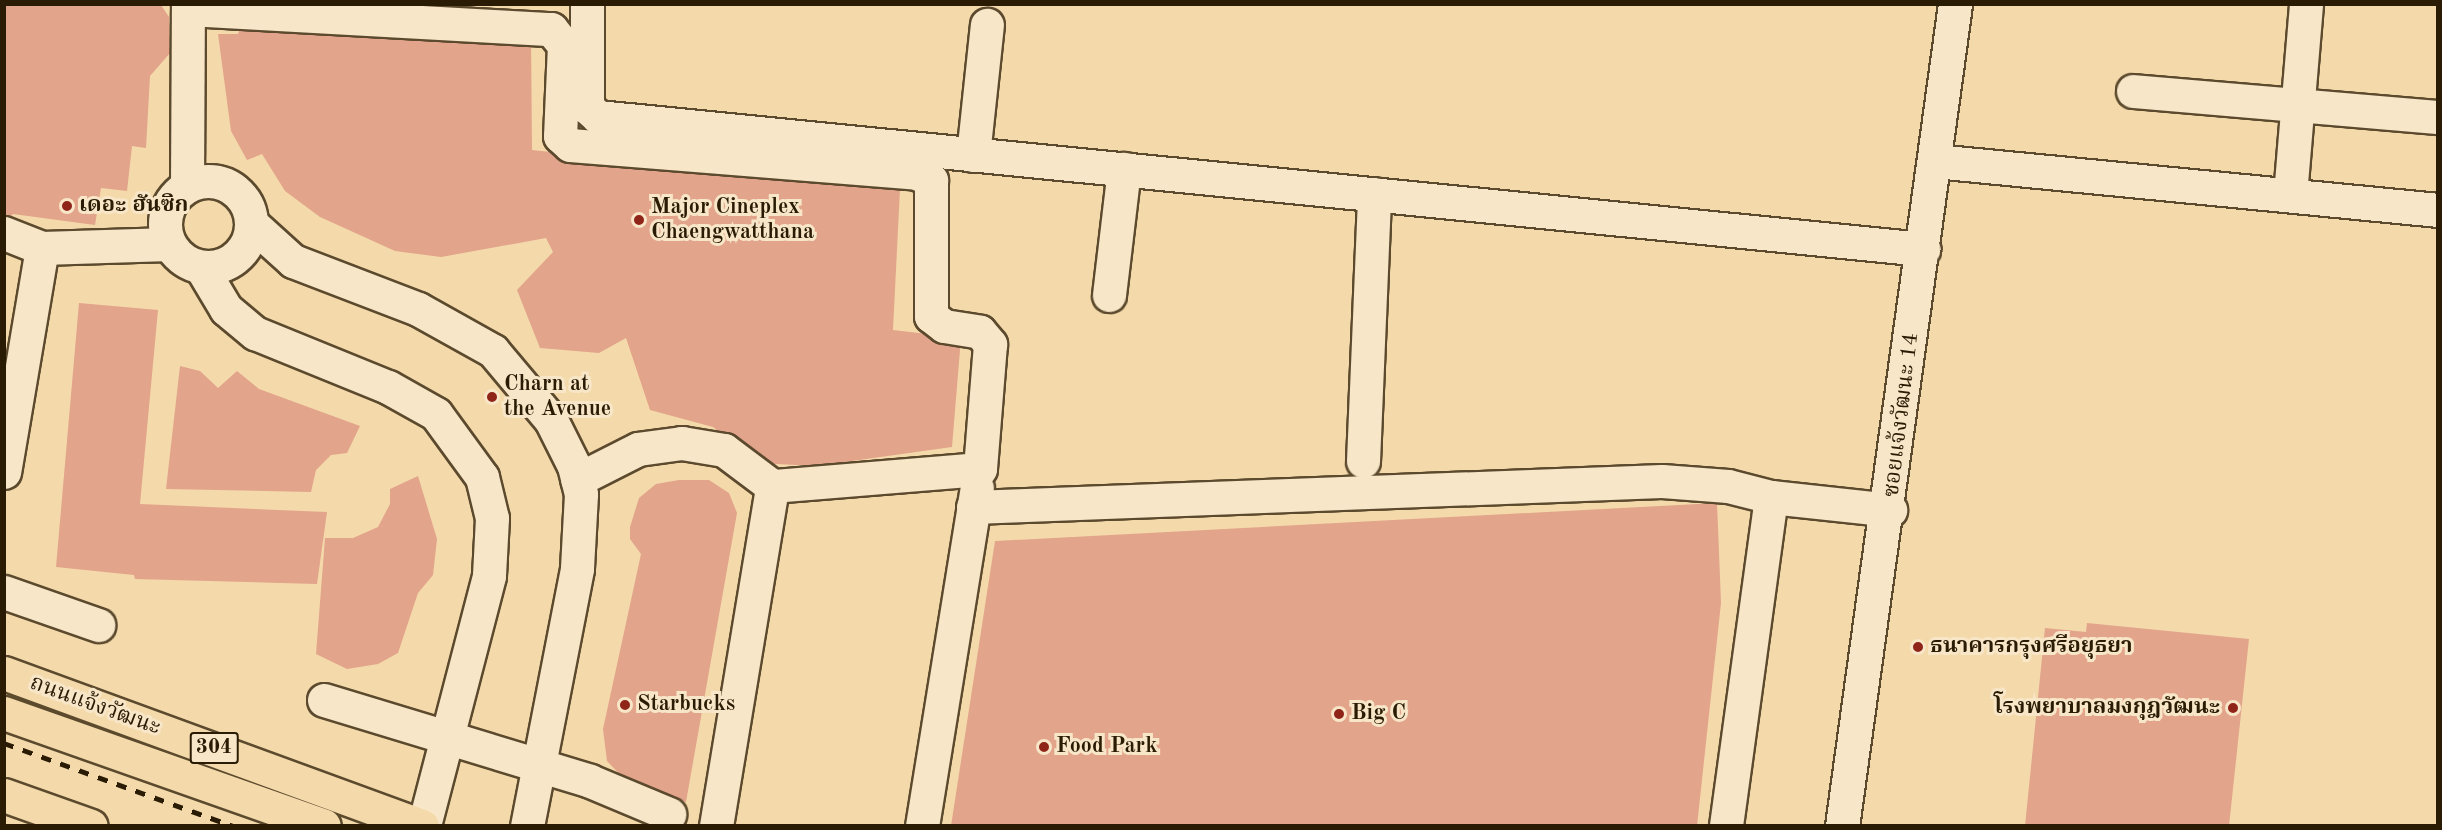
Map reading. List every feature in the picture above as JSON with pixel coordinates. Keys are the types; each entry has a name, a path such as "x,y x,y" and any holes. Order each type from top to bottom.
{"main road":[{"name":"ถนนแจ้งวัฒนะ","path":"4,673 423,825"},
{"name":"ถนนแจ้งวัฒนะ","path":"4,713 324,825"},
{"path":"4,795 91,825"}],"street":[{"path":"587,4 590,114 974,155 1923,249"},
{"name":"ซอยแจ้งวัฒนะ 14","path":"1842,825 1890,510 1955,4"},
{"path":"2290,195 2300,109 2306,4"},
{"path":"169,244 167,212 187,186 188,7 551,29 564,45 560,136 570,145 927,176 935,189 931,316 944,326 980,332 990,341 980,469 922,825"},
{"path":"974,155 987,25"},
{"path":"2133,92 2300,109 2438,117"},
{"path":"1935,161 2438,210"},
{"path":"1109,295 1124,169"},
{"path":"187,186 214,181 228,185 247,204 252,224 293,261 418,309 493,351 551,420 578,480 578,569 527,825"},
{"path":"1363,461 1374,194"},
{"path":"201,267 228,263 239,255 252,224"},
{"path":"4,233 42,248 169,244 201,267 226,309 255,333 388,387 436,414 482,477 492,518 489,576 423,825"},
{"path":"4,472 42,248"},
{"path":"578,480 638,449 682,443 724,450 772,486 980,469"},
{"path":"974,507 1662,481 1771,497 1890,510"},
{"path":"716,825 772,486"},
{"path":"1726,825 1771,497"},
{"path":"4,592 98,625"},
{"path":"324,700 539,765 669,814"}],"building":[{"path":"4,5 161,5 169,17 170,53 150,76 146,148 132,146 127,191 101,188 95,225 13,214 4,225"},
{"path":"242,23 531,35 532,150 900,189 893,330 961,338 952,447 816,466 758,463 713,427 650,410 626,338 599,353 540,348 517,290 553,252 546,238 441,257 395,251 320,217 285,191 262,154 247,160 231,131 218,34 238,34"},
{"path":"79,303 158,310 140,504 327,512 317,584 135,579 134,575 56,567"},
{"path":"180,366 200,371 218,388 237,371 259,389 360,426 347,453 331,455 316,470 311,492 166,489"},
{"path":"418,476 437,539 433,575 418,593 398,653 378,664 347,669 316,654 325,538 353,538 378,527 390,504 390,489"},
{"path":"679,480 709,480 729,493 737,513 686,802 627,782 607,761 603,729 641,554 630,539 630,527 639,498 656,484"},
{"name":"Big C","path":"1717,503 1721,603 1697,826 951,826 995,541"},
{"path":"2087,623 2249,639 2229,826 2025,826 2045,628 2086,632"}],"railway":[{"path":"4,743 233,826"}],"place":[{"name":"เดอะ ฮันซิก","path":"67,206"},
{"name":"Major Cineplex Chaengwatthana","path":"639,220"},
{"name":"Charn at the Avenue","path":"492,397"},
{"name":"ธนาคารกรุงศรีอยุธยา","path":"1918,647"},
{"name":"Starbucks","path":"625,705"},
{"name":"โรงพยาบาลมงกุฎวัฒนะ","path":"2233,708"},
{"name":"Big C","path":"1339,714"},
{"name":"Food Park","path":"1044,747"}]}
